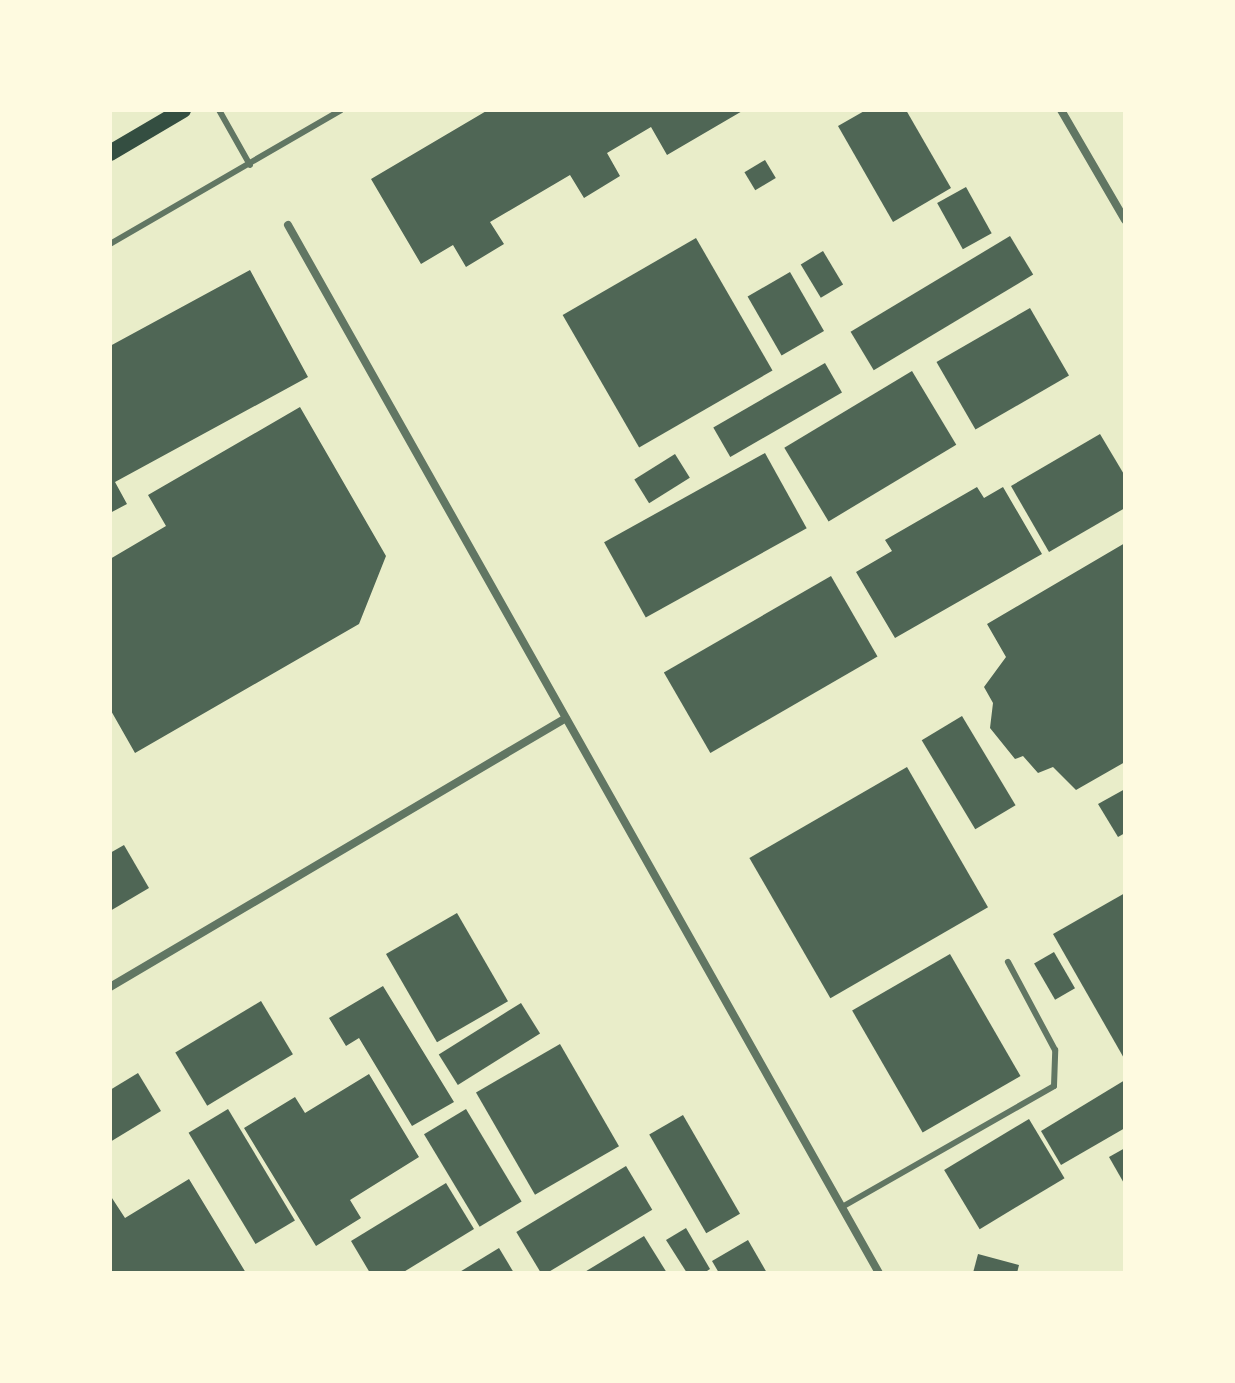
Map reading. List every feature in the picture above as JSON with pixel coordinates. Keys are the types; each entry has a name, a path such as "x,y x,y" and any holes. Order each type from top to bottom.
{"main road":[{"path":"110,153 183,110"}],"street":[{"path":"1061,110 1125,220"},
{"path":"288,225 879,1273"},
{"path":"110,987 566,718"}],"lane":[{"path":"219,110 250,165"},
{"path":"110,244 341,110"},
{"path":"842,1207 1054,1086 1055,1050 1008,962"}],"building":[{"path":"488,110 744,110 667,155 651,127 607,153 620,176 584,198 570,175 490,222 504,244 466,267 453,245 421,264 371,179"},
{"path":"866,110 906,110 951,188 893,222 838,126"},
{"path":"765,160 776,178 755,190 744,172"},
{"path":"966,187 992,233 963,249 937,203"},
{"path":"1010,236 1033,275 874,370 851,332"},
{"path":"696,238 772,371 639,448 563,315"},
{"path":"823,251 843,284 821,298 801,264"},
{"path":"250,270 308,377 115,482 127,504 110,513 110,346"},
{"path":"790,272 824,331 782,355 748,296"},
{"path":"1030,308 1069,376 975,430 936,362"},
{"path":"825,363 842,392 730,457 713,428"},
{"path":"912,371 956,445 829,521 784,448"},
{"path":"300,407 386,556 359,624 135,753 110,709 110,559 166,526 148,495"},
{"path":"1100,434 1125,476 1125,508 1049,552 1011,486"},
{"path":"765,453 807,528 646,617 604,542"},
{"path":"675,454 690,478 649,503 634,479"},
{"path":"977,487 984,498 1003,487 1042,554 895,638 856,572 892,551 885,540"},
{"path":"1125,543 1125,762 1076,790 1053,767 1038,773 1023,756 1015,759 990,728 993,703 984,687 1006,657 987,624"},
{"path":"831,576 878,657 710,753 664,672"},
{"path":"962,716 1016,805 975,829 922,740"},
{"path":"907,767 988,907 830,998 749,858"},
{"path":"1125,789 1125,833 1118,837 1098,804"},
{"path":"124,845 149,888 110,911 110,853"},
{"path":"1125,893 1125,1060 1053,934"},
{"path":"457,913 508,1001 437,1042 386,954"},
{"path":"1054,952 1075,988 1055,1000 1034,964"},
{"path":"950,954 1021,1076 923,1133 852,1010"},
{"path":"383,986 454,1102 412,1126 359,1038 346,1046 329,1018"},
{"path":"261,1001 293,1054 207,1106 175,1053"},
{"path":"521,1003 540,1034 458,1085 439,1054"},
{"path":"560,1044 619,1146 535,1195 476,1092"},
{"path":"138,1073 161,1111 110,1142 110,1090"},
{"path":"369,1074 419,1157 350,1200 361,1218 316,1246 244,1128 295,1097 305,1113"},
{"path":"1125,1080 1125,1128 1061,1165 1041,1131"},
{"path":"228,1109 295,1220 256,1244 189,1133"},
{"path":"466,1109 522,1202 480,1227 424,1134"},
{"path":"683,1115 740,1214 706,1233 649,1134"},
{"path":"1029,1119 1065,1178 980,1229 944,1170"},
{"path":"1125,1148 1125,1185 1109,1157"},
{"path":"626,1166 652,1210 547,1273 541,1273 516,1232"},
{"path":"189,1179 246,1273 111,1273 110,1195 125,1218"},
{"path":"446,1183 474,1229 402,1273 370,1273 351,1241"},
{"path":"686,1228 710,1269 704,1273 687,1273 666,1240"},
{"path":"644,1236 667,1273 583,1273"},
{"path":"748,1240 767,1273 719,1273 712,1261"},
{"path":"499,1248 514,1273 458,1273"},
{"path":"978,1254 1019,1265 1017,1273 973,1273"}]}
